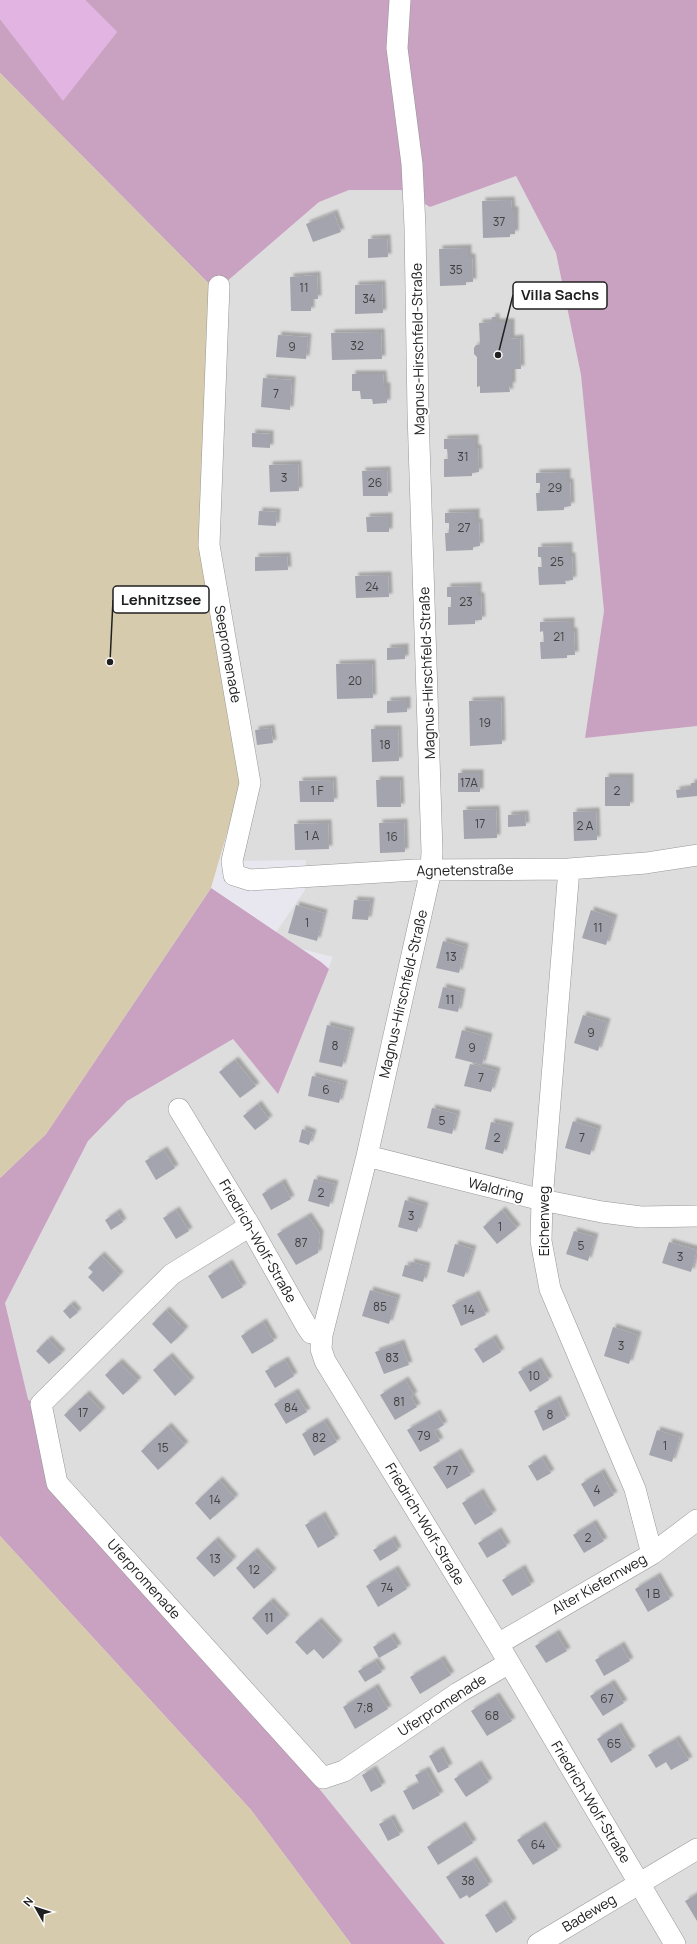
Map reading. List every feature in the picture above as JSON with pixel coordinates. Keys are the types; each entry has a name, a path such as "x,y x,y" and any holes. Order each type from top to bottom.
{"street":[{"name":"Magnus-Hirschfeld-Straße","path":"322,1335 367,1156 431,870 433,840 418,412 415,227 412,164 397,48 400,0"},
{"name":"Seepromenade","path":"219,286 209,545 250,783 232,861 234,875"},
{"name":"Agnetenstraße","path":"234,875 250,880 431,870 569,869 646,863 697,855"},
{"name":"Eichenweg","path":"569,869 542,1200 541,1241 550,1288 635,1489 652,1554"},
{"name":"Friedrich-Wolf-Straße","path":"179,1110 250,1226 311,1333 322,1335 321,1349 325,1361 498,1644 676,1944"},
{"name":"Waldring","path":"367,1156 542,1200 602,1212 641,1217 697,1216"},
{"name":"Uferpromenade","path":"250,1226 172,1274 41,1404 57,1483 323,1778 344,1771 458,1693 509,1663"},
{"name":"Alter Kiefernweg","path":"498,1644 652,1554 697,1520"},
{"name":"Badeweg","path":"538,1944 697,1849"}],"shaded area":[{"path":"0,0 85,0 117,32 63,102 0,19"},
{"path":"85,0 697,0 697,726 585,738 604,611 581,375 556,253 516,176 430,207 401,190 349,190 319,202 225,283 212,287 0,73 0,19 63,101 117,32"},
{"path":"0,73 212,287 200,539 241,785 211,888 46,1134 0,1178"},
{"path":"516,176 556,253 581,375 604,611 585,738 697,726 697,1944 445,1944 96,1513 63,1478 49,1424 28,1399 5,1303 88,1141 127,1101 233,1039 278,1093 333,957 270,941 305,890 306,860 232,861 255,782 215,545 225,283 319,202 349,190 401,190 430,207"},
{"path":"211,888 321,962 329,969 278,1094 233,1039 127,1101 88,1141 5,1303 28,1399 49,1423 63,1478 96,1513 445,1944 351,1944 251,1810 0,1536 0,1178 46,1134"},
{"path":"0,1536 251,1810 351,1944 0,1944"}],"building":[{"path":"511,200 512,210 515,210 515,234 510,234 510,237 483,238 482,201"},
{"path":"334,213 341,232 313,242 306,224"},
{"path":"387,238 388,257 368,258 368,239"},
{"path":"468,248 468,257 472,257 473,282 466,282 466,285 440,286 439,249"},
{"path":"317,275 318,299 311,299 311,311 291,311 290,277"},
{"path":"382,284 383,313 355,314 355,285"},
{"path":"492,317 496,317 496,322 511,322 511,339 520,338 521,369 512,369 512,386 509,386 510,392 480,393 480,386 477,387 477,357 474,354 474,348 476,345 480,345 479,323 492,322"},
{"path":"381,332 382,359 332,360 331,333"},
{"path":"278,335 308,337 306,359 276,357"},
{"path":"352,374 383,374 384,386 387,386 387,403 373,404 372,399 361,399 360,391 352,391"},
{"path":"263,378 292,380 290,410 261,407"},
{"path":"252,433 270,434 270,448 252,447"},
{"path":"475,438 475,448 478,448 479,472 472,473 472,476 444,477 444,459 448,459 447,449 444,449 444,439"},
{"path":"298,464 299,491 270,492 269,465"},
{"path":"387,470 388,496 363,496 362,471"},
{"path":"567,472 567,482 570,482 571,506 564,507 564,510 537,511 536,493 540,493 540,483 536,483 536,473"},
{"path":"259,511 277,512 276,526 258,525"},
{"path":"476,512 476,522 479,522 480,546 473,547 473,550 446,551 445,533 449,533 449,523 445,523 445,513"},
{"path":"389,516 389,532 367,532 366,517"},
{"path":"569,546 569,556 572,556 573,580 565,581 566,584 539,585 538,567 542,567 541,557 538,557 538,547"},
{"path":"287,556 288,570 255,571 255,557"},
{"path":"388,575 389,597 356,598 355,576"},
{"path":"478,586 478,596 481,596 482,620 475,620 475,624 448,625 448,607 451,607 451,597 447,597 447,587"},
{"path":"571,621 571,631 574,631 575,655 567,655 567,658 541,659 540,642 544,642 543,631 540,632 540,622"},
{"path":"405,647 405,659 387,660 387,648"},
{"path":"372,663 373,698 337,699 336,664"},
{"path":"407,700 407,712 387,713 387,701"},
{"path":"501,700 502,744 470,746 469,701"},
{"path":"271,728 273,743 257,745 255,730"},
{"path":"371,729 398,729 399,761 372,762"},
{"path":"458,773 480,773 480,792 458,792"},
{"path":"605,777 630,777 630,806 605,806"},
{"path":"333,780 334,802 300,802 299,781"},
{"path":"376,780 400,780 401,807 377,807"},
{"path":"691,783 697,783 697,796 677,798 676,790 691,788"},
{"path":"496,809 497,838 464,839 463,810"},
{"path":"596,811 597,840 574,841 573,812"},
{"path":"525,814 526,826 508,827 508,815"},
{"path":"404,822 405,852 380,853 379,823"},
{"path":"328,823 329,849 295,850 294,824"},
{"path":"354,900 371,901 368,920 352,919"},
{"path":"296,905 324,913 317,941 288,933"},
{"path":"591,910 614,918 606,945 582,938"},
{"path":"443,941 465,947 459,973 436,968"},
{"path":"443,987 462,992 458,1012 438,1008"},
{"path":"583,1015 607,1022 598,1051 574,1043"},
{"path":"327,1025 351,1031 342,1067 319,1062"},
{"path":"462,1030 489,1037 482,1065 455,1058"},
{"path":"235,1060 256,1086 240,1098 219,1072"},
{"path":"470,1064 497,1071 491,1092 464,1086"},
{"path":"312,1076 344,1084 339,1103 308,1096"},
{"path":"258,1104 269,1119 255,1130 243,1116"},
{"path":"432,1108 457,1114 452,1134 427,1128"},
{"path":"573,1121 598,1129 590,1155 565,1148"},
{"path":"491,1122 510,1126 503,1154 485,1149"},
{"path":"302,1129 313,1133 309,1145 299,1142"},
{"path":"164,1150 175,1168 156,1180 145,1161"},
{"path":"314,1179 335,1184 329,1207 308,1201"},
{"path":"282,1182 291,1199 271,1210 262,1194"},
{"path":"405,1200 425,1206 417,1232 398,1227"},
{"path":"176,1210 189,1231 176,1239 163,1218"},
{"path":"502,1210 517,1228 497,1244 483,1227"},
{"path":"117,1212 123,1222 111,1230 105,1220"},
{"path":"308,1216 320,1234 318,1253 296,1265 277,1234"},
{"path":"574,1231 595,1237 588,1261 566,1254"},
{"path":"669,1242 697,1250 691,1272 662,1263"},
{"path":"455,1244 473,1249 464,1277 447,1272"},
{"path":"101,1255 120,1275 103,1292 88,1277 93,1272 88,1268"},
{"path":"411,1262 427,1266 423,1282 402,1276 405,1265 410,1266"},
{"path":"229,1263 243,1287 222,1299 208,1276"},
{"path":"370,1290 397,1298 389,1324 362,1316"},
{"path":"476,1294 486,1315 461,1326 452,1305"},
{"path":"71,1304 78,1312 70,1319 63,1311"},
{"path":"166,1310 185,1330 171,1344 152,1324"},
{"path":"263,1322 274,1341 252,1354 241,1336"},
{"path":"613,1327 638,1335 629,1364 604,1356"},
{"path":"493,1338 501,1352 483,1363 474,1349"},
{"path":"48,1339 62,1353 49,1364 36,1351"},
{"path":"401,1343 409,1365 384,1374 375,1352"},
{"path":"169,1356 191,1381 175,1396 153,1370"},
{"path":"285,1360 294,1376 275,1388 265,1371"},
{"path":"538,1361 549,1380 530,1392 518,1372"},
{"path":"119,1362 138,1381 123,1395 105,1375"},
{"path":"405,1380 414,1395 411,1397 417,1407 395,1420 380,1395"},
{"path":"295,1392 307,1412 286,1424 274,1404"},
{"path":"86,1394 102,1411 80,1432 64,1415"},
{"path":"557,1399 566,1419 543,1431 534,1411"},
{"path":"437,1413 444,1425 434,1431 440,1441 420,1452 407,1430"},
{"path":"324,1421 337,1442 314,1456 302,1434"},
{"path":"168,1426 185,1445 158,1470 141,1451"},
{"path":"657,1430 680,1437 672,1462 649,1455"},
{"path":"458,1452 471,1475 447,1489 433,1467"},
{"path":"542,1458 551,1473 537,1481 528,1466"},
{"path":"601,1472 614,1495 594,1507 581,1484"},
{"path":"219,1480 235,1498 210,1520 195,1503"},
{"path":"480,1492 493,1514 475,1525 462,1503"},
{"path":"322,1515 335,1538 318,1548 305,1525"},
{"path":"593,1523 604,1541 584,1553 573,1535"},
{"path":"498,1531 507,1546 487,1558 478,1543"},
{"path":"392,1539 398,1550 380,1561 373,1550"},
{"path":"215,1540 233,1560 214,1577 196,1558"},
{"path":"254,1551 273,1572 254,1589 236,1568"},
{"path":"522,1568 531,1585 512,1596 502,1580"},
{"path":"395,1569 407,1589 378,1607 366,1586"},
{"path":"657,1576 670,1599 648,1612 635,1589"},
{"path":"270,1601 286,1618 267,1635 252,1618"},
{"path":"318,1621 339,1644 323,1659 314,1649 307,1655 295,1642"},
{"path":"556,1633 567,1651 546,1663 535,1646"},
{"path":"391,1636 398,1647 379,1658 373,1647"},
{"path":"621,1645 630,1661 604,1676 595,1660"},
{"path":"441,1659 451,1675 420,1694 410,1677"},
{"path":"375,1661 382,1672 365,1682 358,1671"},
{"path":"611,1683 624,1703 603,1716 590,1696"},
{"path":"375,1687 388,1709 355,1729 343,1707"},
{"path":"496,1696 512,1721 487,1736 471,1711"},
{"path":"618,1726 632,1750 611,1763 597,1739"},
{"path":"676,1739 689,1760 671,1770 666,1762 656,1768 648,1755"},
{"path":"440,1750 449,1767 438,1773 429,1756"},
{"path":"478,1764 489,1782 466,1797 454,1779"},
{"path":"373,1769 382,1786 371,1792 362,1775"},
{"path":"426,1770 440,1795 413,1810 403,1791 419,1783 415,1775"},
{"path":"391,1818 400,1835 388,1841 379,1824"},
{"path":"462,1825 473,1843 438,1865 427,1847"},
{"path":"542,1825 558,1850 533,1865 517,1840"},
{"path":"473,1860 489,1885 469,1898 467,1895 460,1899 446,1877"},
{"path":"697,1894 697,1921 685,1901"},
{"path":"502,1904 513,1922 496,1933 485,1915"}],"place":[{"name":"Villa Sachs","path":"498,355"},
{"name":"Lehnitzsee","path":"110,662"}]}
